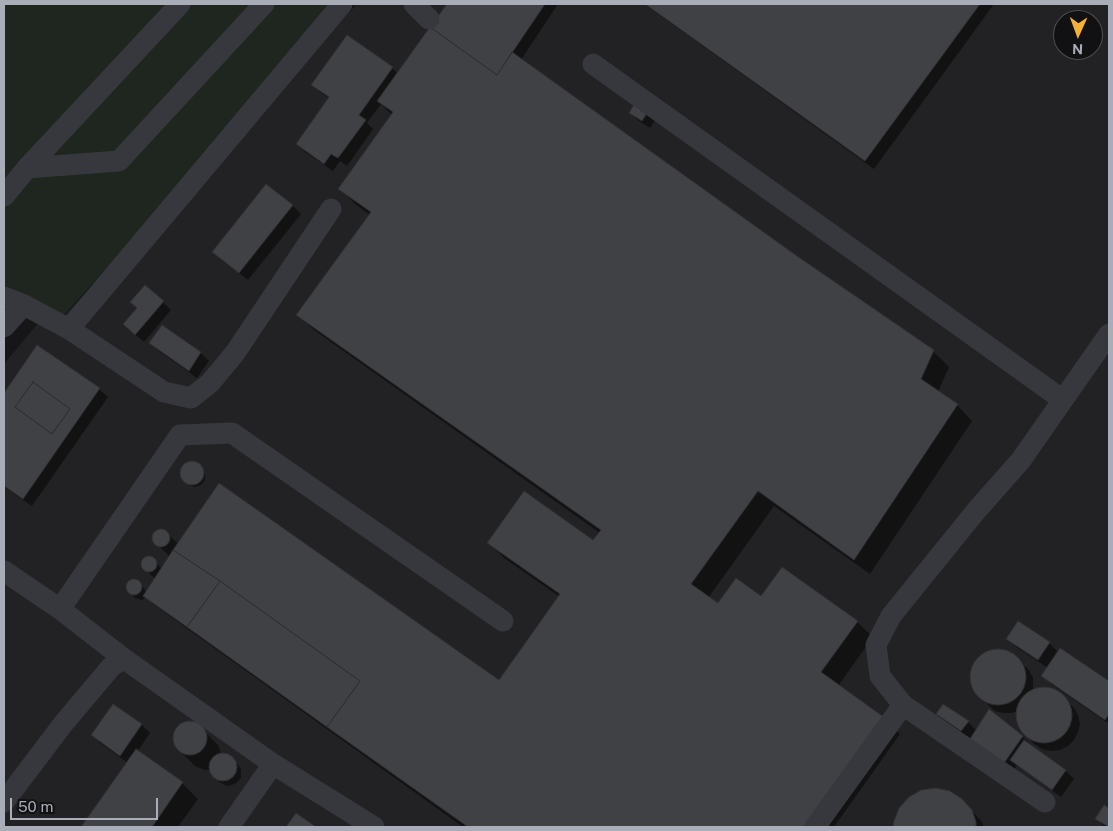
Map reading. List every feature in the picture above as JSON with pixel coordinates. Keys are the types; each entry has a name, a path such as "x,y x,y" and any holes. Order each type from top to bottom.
{"lane":[{"path":"4,196 27,168 180,4"},
{"path":"27,168 119,161 264,4"},
{"path":"69,329 342,4"},
{"path":"414,4 429,19"},
{"path":"593,64 1063,400"},
{"path":"4,297 24,305 69,329 164,392 192,398 210,382 235,353 331,209"},
{"path":"4,327 24,305"},
{"path":"1046,802 903,705 880,676 876,645 892,616 976,512 1021,460 1109,334"},
{"path":"60,609 180,435 232,433 503,621"},
{"path":"4,572 60,609 123,658 273,764 374,827"},
{"path":"4,802 63,724 111,667 123,658"},
{"path":"815,827 903,705"},
{"path":"229,827 273,764"}],"shaded area":[{"path":"4,4 352,4 59,320 4,300"},
{"path":"357,4 1109,4 1109,827 4,827 4,364 44,316 59,321"}],"building":[{"path":"447,4 545,4 497,75 430,27"},
{"path":"645,4 980,4 865,161"},
{"path":"430,27 497,75 512,52 797,256 934,350 921,379 958,404 854,560 758,491 691,584 718,603 736,578 761,596 782,567 858,621 821,672 885,718 807,827 468,827 327,727 360,681 220,581 173,550 219,483 499,680 560,594 487,543 524,491 593,540 601,530 296,315 371,212 338,189 393,112 377,101"},
{"path":"347,35 393,67 359,115 366,120 338,158 331,154 324,164 296,144 329,97 311,85"},
{"path":"636,101 649,110 642,121 629,113"},
{"path":"266,184 293,205 239,273 212,252"},
{"path":"145,285 164,301 135,335 123,324 137,308 130,302"},
{"path":"162,325 201,352 189,371 149,343"},
{"path":"37,345 100,388 23,499 4,486 4,393","holes":["33,382 70,409 52,434 15,407"]},
{"path":"33,382 70,409 52,434 15,407"},
{"path":"192,461 200,465 204,473 200,481 192,485 184,481 180,473 184,465"},
{"path":"157,529 165,529 170,534 168,545 157,547 152,542 152,534"},
{"path":"173,550 220,581 187,627 143,596"},
{"path":"146,556 152,556 157,561 155,570 146,572 141,567 141,561"},
{"path":"134,579 140,581 142,587 140,593 134,595 128,593 126,587 128,581"},
{"path":"220,581 360,681 327,727 187,627"},
{"path":"1018,621 1050,642 1038,660 1006,639"},
{"path":"1060,648 1109,681 1109,714 1105,720 1041,676"},
{"path":"992,649 1004,649 1014,653 1022,661 1026,677 1022,693 1014,701 1004,705 992,705 982,701 974,693 970,683 970,671 974,661 982,653"},
{"path":"1044,687 1055,689 1064,695 1070,704 1072,715 1070,726 1064,735 1055,741 1044,743 1033,741 1024,735 1018,726 1016,715 1018,704 1024,695 1033,689"},
{"path":"113,704 142,724 120,756 91,735"},
{"path":"943,704 969,721 961,731 936,714"},
{"path":"989,709 1023,736 1004,763 970,739"},
{"path":"190,721 202,726 207,738 202,750 190,755 178,750 173,738 178,726"},
{"path":"1024,740 1066,770 1052,790 1010,760"},
{"path":"136,749 183,782 152,827 81,827"},
{"path":"223,753 233,757 237,767 233,777 223,781 213,777 209,767 213,757"},
{"path":"936,788 950,791 962,799 972,810 976,827 893,827 899,808 909,797 921,790"},
{"path":"1104,805 1109,808 1109,827 1095,819"},
{"path":"296,813 316,827 286,827"}]}
